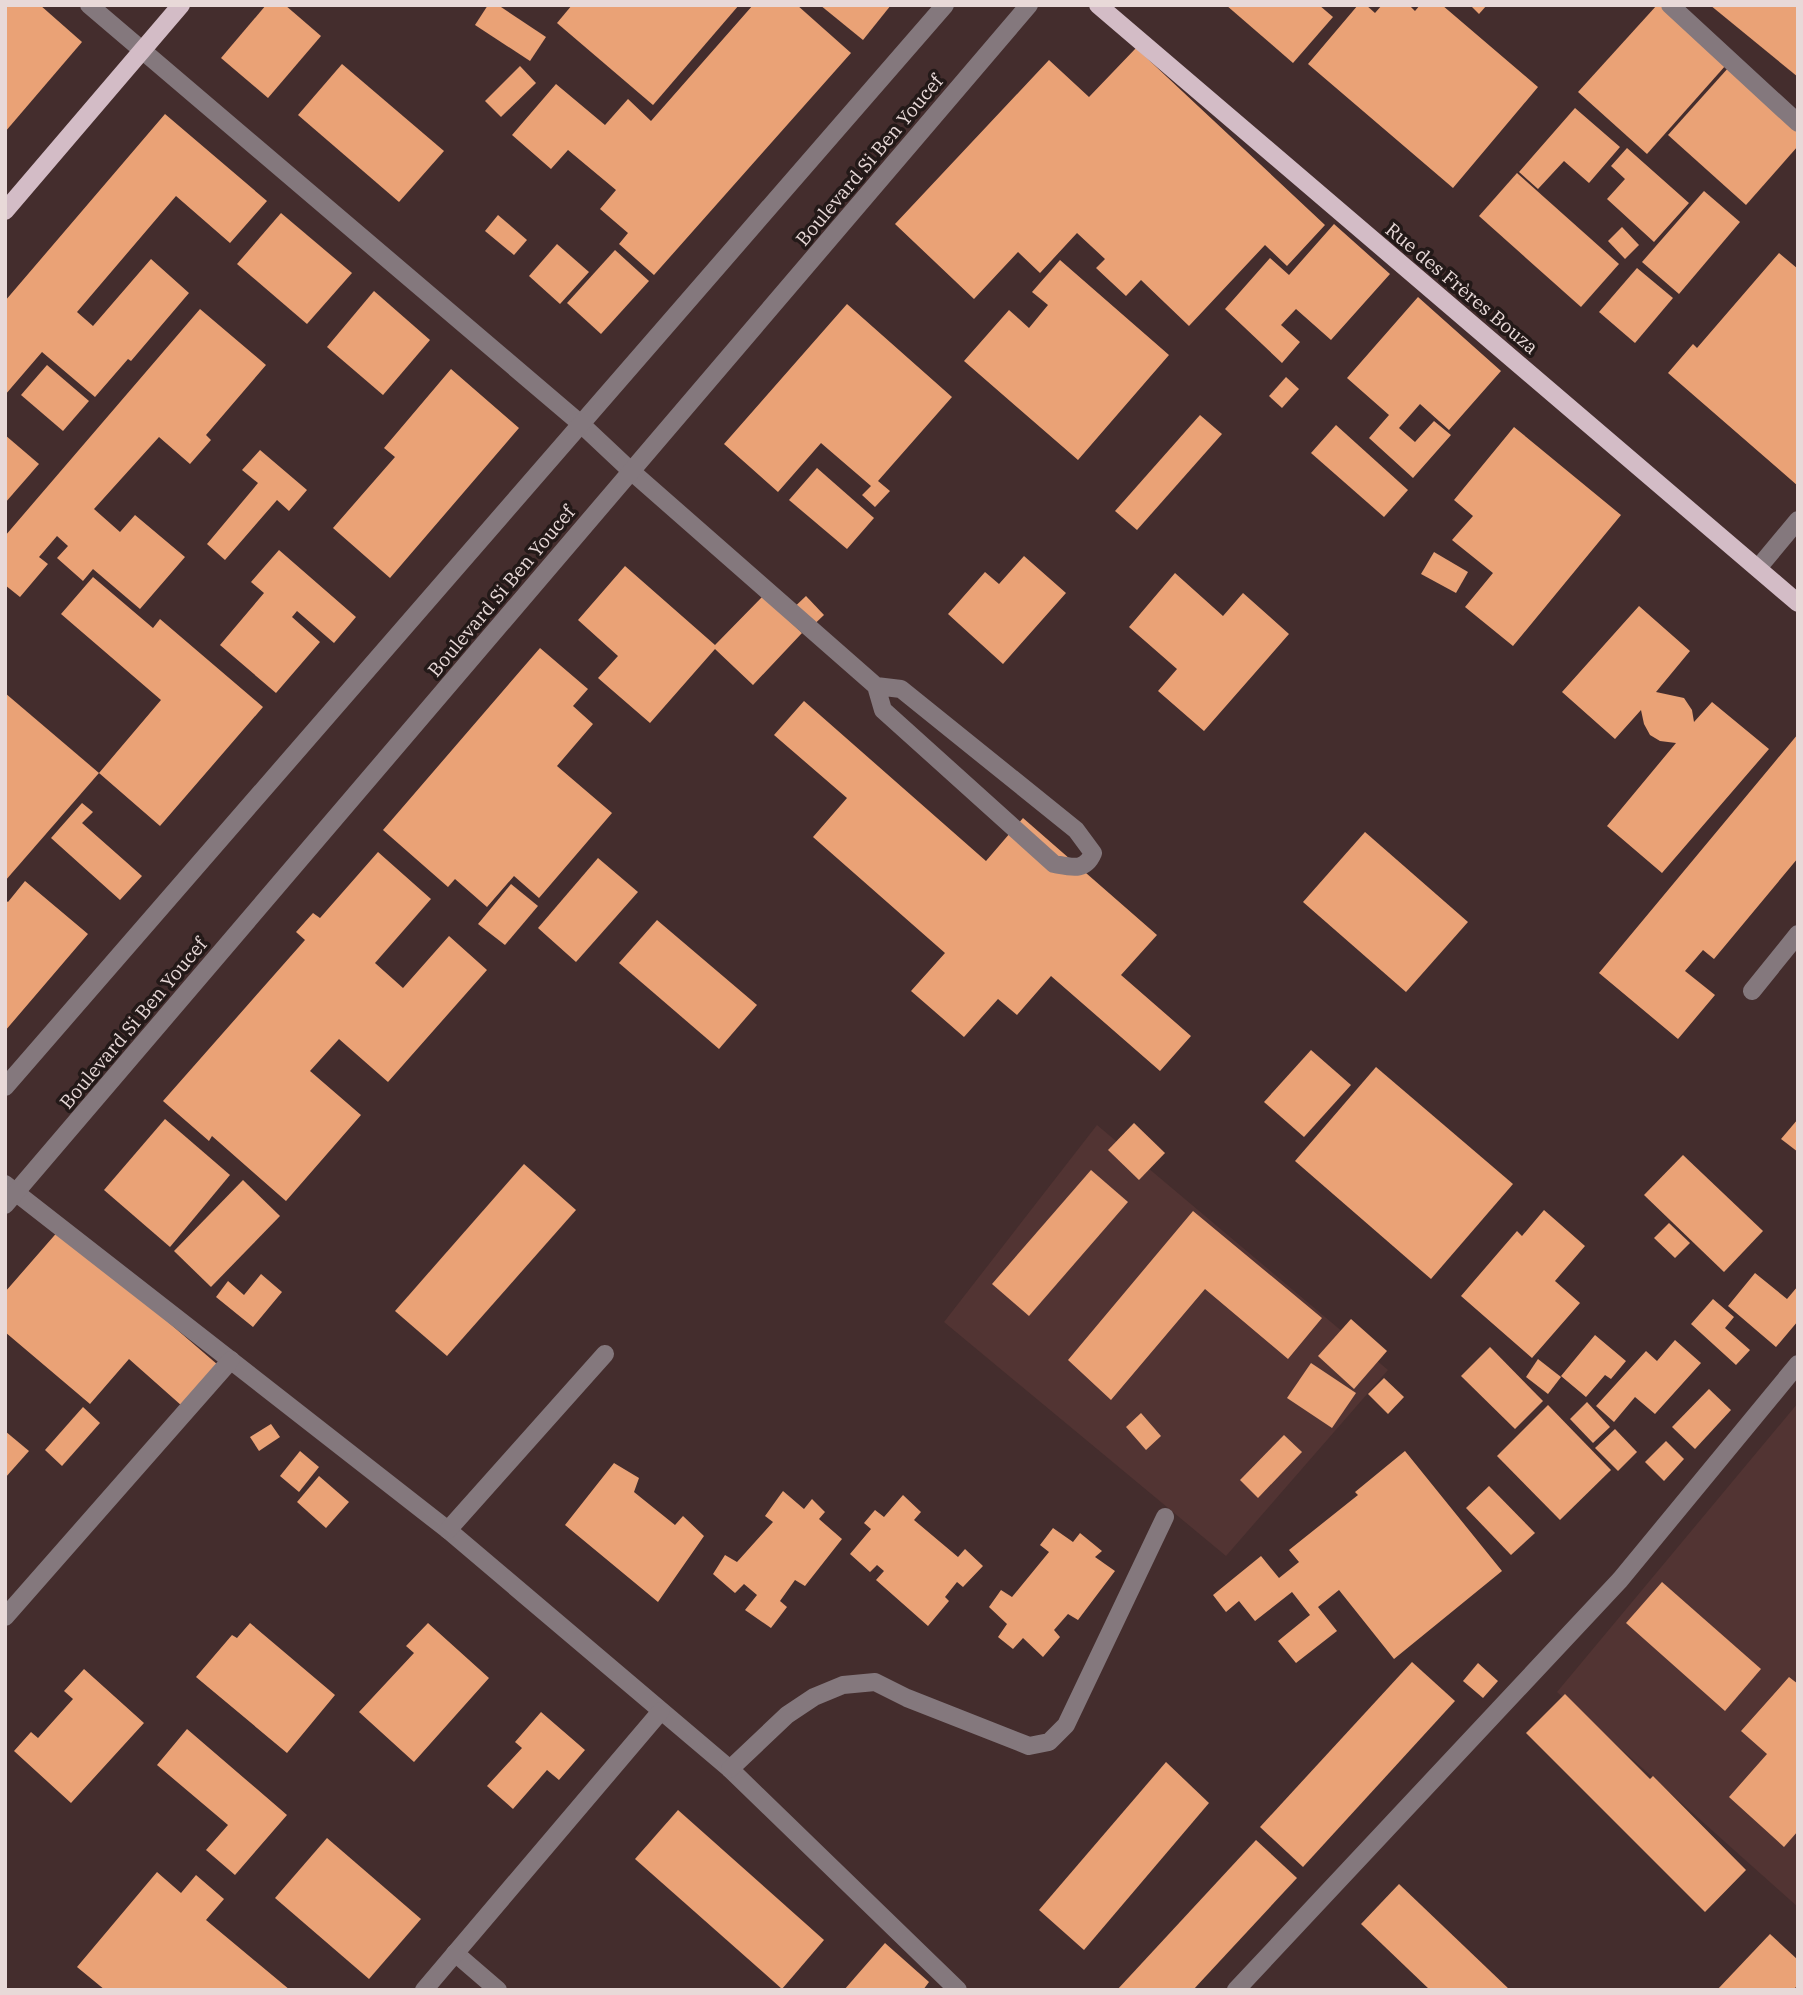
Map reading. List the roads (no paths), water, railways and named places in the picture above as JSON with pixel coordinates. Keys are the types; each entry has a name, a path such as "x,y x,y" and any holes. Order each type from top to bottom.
{"main road":[{"path":"5,211 181,5"},
{"name":"Rue des Frères Bouza","path":"1098,5 1798,603"}],"street":[{"path":"89,5 581,424 876,686 883,710 1054,864 1079,868 1088,863 1093,853 1076,830 901,689 876,686"},
{"path":"5,1087 945,5"},
{"name":"Boulevard Si Ben Youcef","path":"9,1194 1029,5"},
{"path":"1671,5 1798,123"},
{"path":"1758,569 1798,520"},
{"path":"1752,992 1798,934"},
{"path":"9,1194 231,1360 449,1530 730,1769 958,1990"},
{"path":"449,1530 605,1354"},
{"path":"5,1618 231,1360"},
{"path":"1236,1990 1620,1580 1798,1364"},
{"path":"730,1769 787,1715 814,1697 843,1685 875,1682 907,1698 1029,1746 1049,1742 1066,1725 1165,1517"},
{"path":"424,1990 661,1711"},
{"path":"455,1953 498,1990"}]}
